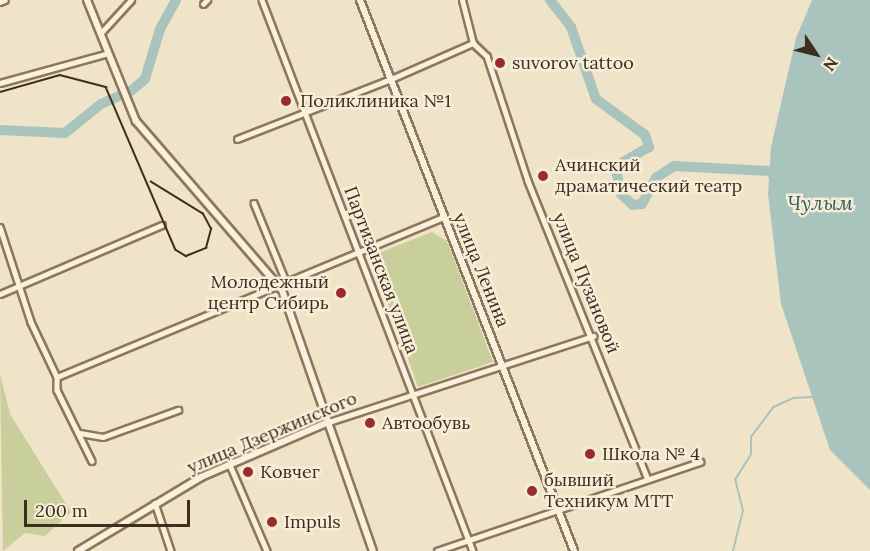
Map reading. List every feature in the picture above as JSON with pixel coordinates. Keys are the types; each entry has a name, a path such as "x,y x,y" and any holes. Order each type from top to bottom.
{"main road":[{"path":"87,0 105,54 127,105 278,284 373,551"},
{"name":"улица Ленина","path":"360,0 574,551"},
{"name":"улица Дзержинского","path":"78,551 155,503 230,465 329,422"}],"street":[{"path":"0,2 5,0"},
{"path":"99,36 130,0"},
{"name":"Партизанская улица","path":"262,0 307,111 473,551"},
{"name":"улица Пузановой","path":"462,0 473,43 487,56 528,181 593,336 648,479"},
{"path":"237,139 391,79 473,43"},
{"path":"0,83 105,54"},
{"path":"254,203 287,284"},
{"path":"57,377 278,284 287,284 443,217"},
{"path":"0,294 162,225"},
{"path":"0,227 19,286 57,377 57,390 92,461"},
{"name":"улица Дзержинского","path":"329,422 593,336"},
{"path":"80,433 103,438 178,410"},
{"path":"436,551 700,462"},
{"path":"230,465 267,551"},
{"path":"155,503 171,551"}],"green space":[{"path":"432,232 447,241 493,362 418,387 371,256"},
{"path":"0,374 10,414 71,512 45,536 25,533 3,551"}],"water":[{"name":"Чулым","path":"812,0 870,0 870,490 830,450 781,304 768,194 771,147 796,38"}],"waterway":[{"path":"0,130 65,133 101,104 132,90 145,79 160,29 176,0"},
{"path":"550,0 571,27 596,99 645,135 649,147 623,162 617,174 621,194 633,205 642,204 656,178 674,166 769,171 777,179"},
{"path":"733,551 743,511 735,480 751,454 751,437 774,407 793,398 812,397"}],"tram line":[{"path":"0,92 60,75 106,87 176,250 186,256 206,248 211,229 203,214 151,182"}],"place":[{"name":"suvorov tattoo","path":"500,63"},
{"name":"Поликлиника №1","path":"286,101"},
{"name":"Ачинский драматический театр","path":"543,176"},
{"name":"Молодежный центр Сибирь","path":"341,293"},
{"name":"Автообувь","path":"370,423"},
{"name":"Школа № 4","path":"590,454"},
{"name":"Ковчег","path":"248,472"},
{"name":"бывший Техникум МТТ","path":"532,491"},
{"name":"Impuls","path":"272,522"}]}
